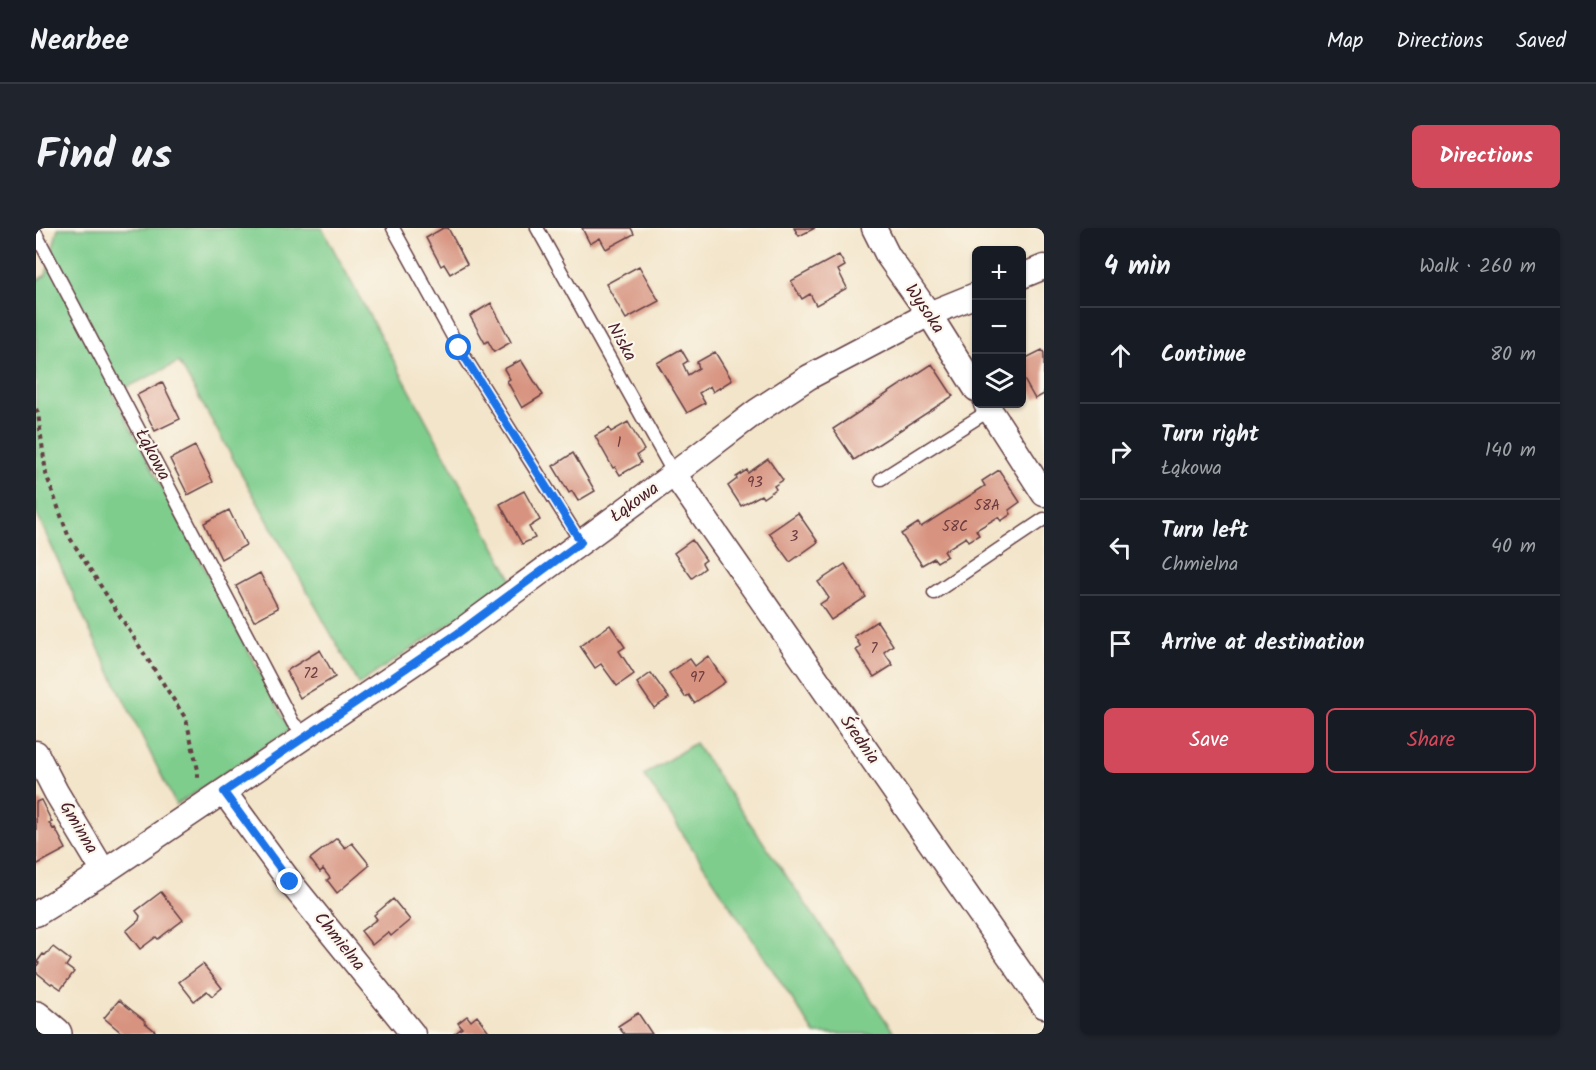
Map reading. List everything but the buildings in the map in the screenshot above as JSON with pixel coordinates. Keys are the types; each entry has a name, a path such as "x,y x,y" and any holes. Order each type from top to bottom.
{"street":[{"name":"Wysoka","path":"874,228 888,256 929,314 972,383"},
{"path":"1026,274 1044,267"},
{"name":"Łąkowa","path":"36,914 104,872 458,633 757,411 809,377 929,314 972,297"},
{"path":"989,408 1044,494"},
{"name":"Średnia","path":"675,474 1044,1006"},
{"name":"Gminna","path":"36,753 56,792 104,872"},
{"name":"Chmielna","path":"224,792 290,882 413,1034"},
{"path":"36,1018 55,1034"}],"lane":[{"path":"393,228 459,348 581,542"},
{"name":"Niska","path":"537,228 675,474"},
{"name":"Łąkowa","path":"36,234 293,723 307,736"},
{"path":"881,479 987,408"},
{"path":"934,593 1044,519"}],"path":[{"path":"36,409 46,474 68,535 186,719 198,771 199,808"}],"green space":[{"path":"58,228 322,228 513,581 359,684 179,362 113,394 290,730 176,805 90,631 36,512 36,281 46,275"},
{"path":"695,743 895,1034 815,1034 644,775"}],"route":[{"path":"290,882 224,792 458,633 581,542 459,348"}]}
